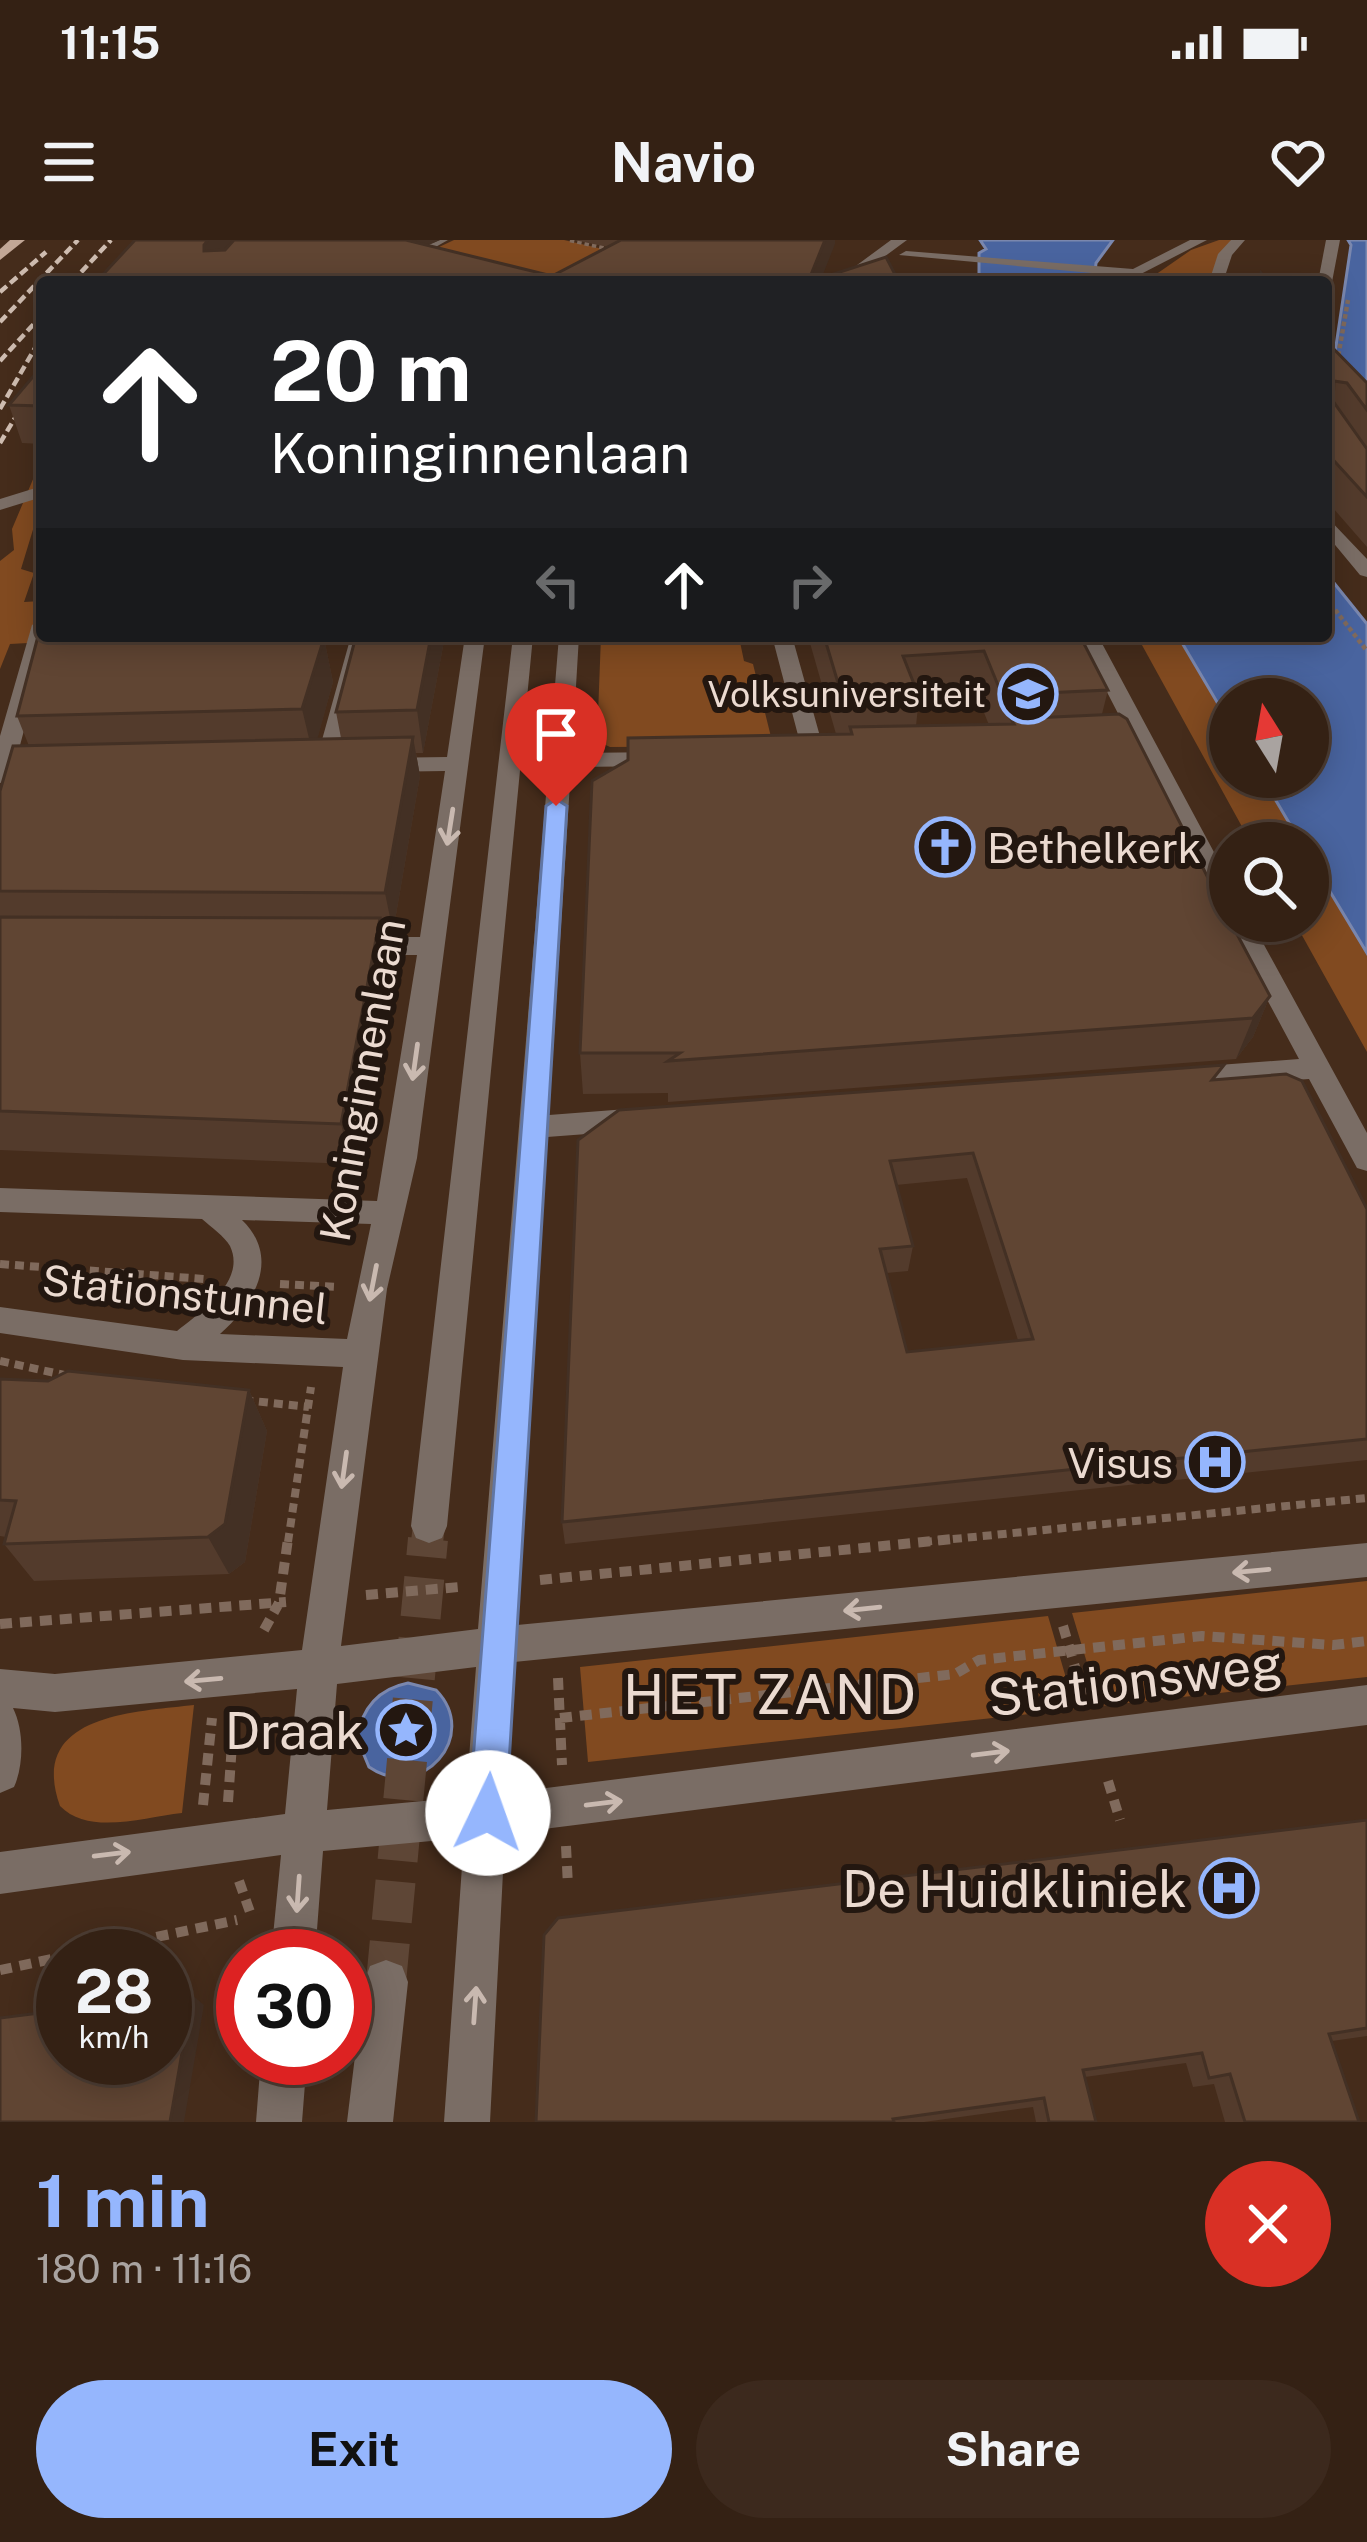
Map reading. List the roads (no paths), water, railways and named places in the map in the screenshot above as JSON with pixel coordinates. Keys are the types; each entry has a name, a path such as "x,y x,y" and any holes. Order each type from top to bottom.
{"main road":[{"path":"0,256 18,240"}],"street":[{"path":"427,265 394,261 441,240"},
{"path":"865,240 940,258 1133,276"},
{"path":"854,276 901,245 936,240"},
{"path":"1142,276 1200,240"},
{"path":"1218,276 1226,254 1238,240"},
{"path":"1326,276 1332,241"},
{"path":"0,505 36,493"},
{"path":"1332,529 1367,571"},
{"path":"38,642 0,776 64,770"},
{"path":"353,642 315,765 459,764"},
{"path":"429,1526 512,767 477,642"},
{"path":"492,697 521,642"},
{"path":"467,2122 569,642"},
{"path":"784,642 815,758"},
{"path":"1090,642 1131,741 1209,870"},
{"path":"36,650 63,648"},
{"name":"Koninginnenlaan","path":"295,1929 319,1665 361,1354 402,1158 459,764 492,697"},
{"path":"560,760 699,759"},
{"path":"1249,942 1367,1160"},
{"path":"311,946 431,946"},
{"path":"1151,1081 1316,1068"},
{"path":"535,1127 664,1117"},
{"path":"0,1200 388,1213"},
{"path":"183,1346 236,1299 246,1282 245,1242 212,1209"},
{"name":"Stationstunnel","path":"0,1320 183,1346 361,1354"},
{"name":"Stationsweg","path":"0,1688 56,1693 226,1678 556,1639 1367,1560"},
{"name":"Stationsweg","path":"0,1873 212,1842 564,1808 1367,1705"},
{"path":"0,1723 0,1773"},
{"path":"370,2122 386,1982"},
{"path":"279,2122 282,2085"}],"water":[{"path":"980,240 1113,240 1096,263 1095,276 979,276 979,253 986,249"},
{"path":"1348,240 1367,240 1367,457 1332,398"},
{"path":"1334,583 1367,624 1367,953 1329,890 1329,822 1289,822 1274,798 1329,798 1329,678 1209,678 1209,688 1182,642 1332,642"},
{"path":"408,1683 436,1690 448,1708 452,1726 439,1759 425,1771 408,1777 389,1776 369,1767 357,1738 373,1702"}],"tunnel":[{"path":"427,1542 429,1526"},
{"path":"386,1982 428,1539"}],"railway":[{"path":"44,276 78,240"},
{"path":"78,276 111,240"},
{"path":"0,292 46,252"},
{"path":"0,322 36,284"},
{"path":"0,361 36,322"},
{"path":"0,409 36,346"},
{"path":"0,443 36,383"}],"place":[{"name":"Volksuniversiteit","path":"1028,694"},
{"name":"Bethelkerk","path":"945,847"},
{"name":"Visus","path":"1215,1462"},
{"name":"Draak","path":"406,1730"},
{"name":"De Huidkliniek","path":"1229,1888"}],"district":[{"name":"HET ZAND","path":"771,1694"}]}
